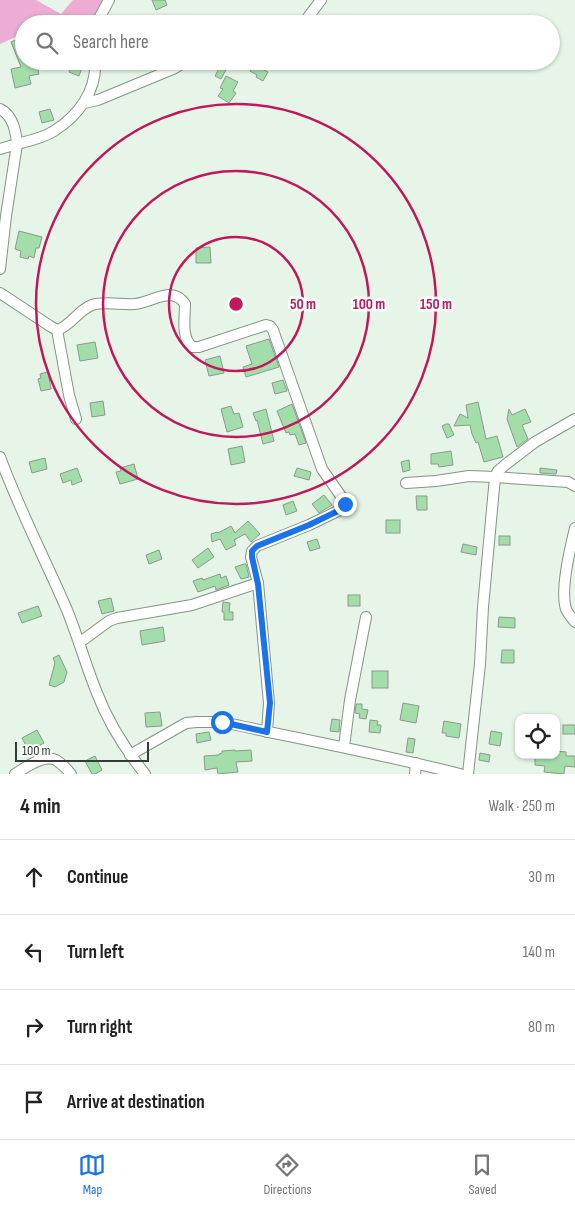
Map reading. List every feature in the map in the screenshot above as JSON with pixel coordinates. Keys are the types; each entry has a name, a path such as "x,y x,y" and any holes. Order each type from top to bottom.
{"street":[{"path":"101,15 109,0"},
{"path":"310,15 321,0"},
{"path":"0,149 32,140 52,132 68,122 84,103 93,82 95,70"},
{"path":"84,103 98,100 168,70"},
{"path":"0,109 7,113 11,119 17,144 0,268"},
{"path":"0,293 57,330 63,328 90,306 99,304 136,304 168,295 176,296 182,299 185,304 185,336 192,347 199,347 266,325 270,326 322,469 345,504 342,509 257,546 252,551 258,584 270,703 267,732"},
{"path":"57,330 69,395 76,419"},
{"path":"468,774 480,664 483,606 495,477 498,471 535,442 575,419"},
{"path":"0,457 32,535 67,611 97,694 110,722 144,774"},
{"path":"406,483 469,476 568,482 575,486"},
{"path":"575,528 568,555 564,589 566,610 575,622"},
{"path":"79,643 109,621 118,618 192,605 258,584"},
{"path":"344,747 350,700 366,617"},
{"path":"130,754 186,723 222,722 344,747 460,774"},
{"path":"15,774 39,761 50,759 58,762 71,774"},
{"path":"416,763 416,774"}],"shaded area":[{"path":"0,0 36,0 61,14 73,0 106,0 97,15 15,15 15,37 0,44"}],"building":[{"path":"152,0 165,0 167,5 156,10"},
{"path":"15,40 15,52 11,42"},
{"path":"11,69 38,70 39,74 29,76 31,84 15,88"},
{"path":"70,70 81,70 79,76 69,72"},
{"path":"218,70 226,70 221,79 215,76"},
{"path":"264,70 268,72 263,81 250,71"},
{"path":"226,76 238,82 233,91 236,93 229,103 218,96 223,89 220,88"},
{"path":"50,109 54,120 42,123 39,112"},
{"path":"19,231 42,237 39,248 36,248 34,258 29,256 28,259 20,257 21,251 15,249"},
{"path":"210,247 211,263 196,263 196,248"},
{"path":"269,339 279,367 246,377 243,367 252,364 246,346"},
{"path":"95,342 98,358 80,361 77,345"},
{"path":"220,356 224,373 209,376 205,360"},
{"path":"48,372 51,389 41,391 38,379 41,378 40,374"},
{"path":"283,380 287,391 275,394 272,383"},
{"path":"103,401 105,415 92,417 90,403"},
{"path":"478,402 486,439 497,436 503,457 484,462 470,425 454,426 460,414 468,418 466,405"},
{"path":"292,404 306,443 299,445 295,434 290,435 289,432 286,433 277,411"},
{"path":"231,406 234,414 239,413 243,427 227,432 221,409"},
{"path":"266,409 274,441 263,444 257,420 253,413"},
{"path":"509,409 512,415 525,409 531,422 522,425 528,439 517,447 507,419"},
{"path":"449,424 454,435 447,438 442,426"},
{"path":"242,446 245,462 231,465 228,449"},
{"path":"451,451 453,465 439,467 438,464 431,464 431,454"},
{"path":"45,458 47,469 32,473 29,462"},
{"path":"409,460 410,470 403,472 401,462"},
{"path":"134,464 138,479 120,484 116,472 121,471 120,468"},
{"path":"77,468 82,481 72,485 71,480 63,483 60,474"},
{"path":"297,468 311,472 309,480 294,476"},
{"path":"540,468 557,470 556,474 540,473"},
{"path":"324,495 332,505 319,513 312,504"},
{"path":"416,496 427,496 427,510 417,510"},
{"path":"293,501 297,511 286,515 283,505"},
{"path":"386,520 400,520 400,533 386,533"},
{"path":"248,521 260,534 251,542 245,534 234,540 236,545 226,550 220,539 212,542 211,534 218,533 231,526 235,533"},
{"path":"499,536 510,536 510,545 499,545"},
{"path":"317,539 320,548 310,551 307,542"},
{"path":"463,544 477,547 476,555 461,552"},
{"path":"208,548 214,557 198,568 192,560"},
{"path":"159,550 162,559 149,564 146,555"},
{"path":"246,564 249,577 241,579 235,567"},
{"path":"220,574 221,578 226,576 229,585 216,590 215,586 198,592 193,581 202,578 203,580"},
{"path":"348,595 360,595 360,606 348,606"},
{"path":"111,598 114,611 102,614 98,601"},
{"path":"223,602 230,603 229,612 233,612 233,620 224,620 224,612 222,612"},
{"path":"38,606 42,616 22,623 18,613"},
{"path":"499,617 515,618 515,628 498,627"},
{"path":"163,627 165,641 142,645 140,631"},
{"path":"502,650 514,650 514,663 501,663"},
{"path":"59,655 67,672 64,682 55,687 49,685 55,663 53,658"},
{"path":"372,671 388,671 388,688 372,688"},
{"path":"403,703 419,706 416,723 400,720"},
{"path":"356,704 362,704 362,709 368,710 366,719 359,718 360,714 355,713"},
{"path":"160,712 162,726 146,727 145,713"},
{"path":"332,719 340,720 339,732 330,731"},
{"path":"370,720 378,721 377,725 381,725 380,733 369,732"},
{"path":"444,721 461,724 459,738 446,736 446,733 442,733"},
{"path":"563,725 575,725 575,734 563,734"},
{"path":"37,730 44,743 29,751 22,738"},
{"path":"491,731 502,733 500,746 489,744"},
{"path":"209,732 211,740 197,743 196,734"},
{"path":"408,738 415,739 413,753 406,752"},
{"path":"251,750 252,761 236,762 238,772 218,774 217,768 205,770 204,756 219,755 222,751"},
{"path":"560,751 566,752 566,756 575,756 575,767 565,766 564,774 544,772 545,766 535,765 535,759 560,759"},
{"path":"480,753 490,755 489,762 479,760"},
{"path":"95,756 102,770 92,774 85,761"}],"route":[{"path":"222,722 267,732 270,703 258,584 252,551 257,546 342,509 345,504"}]}
